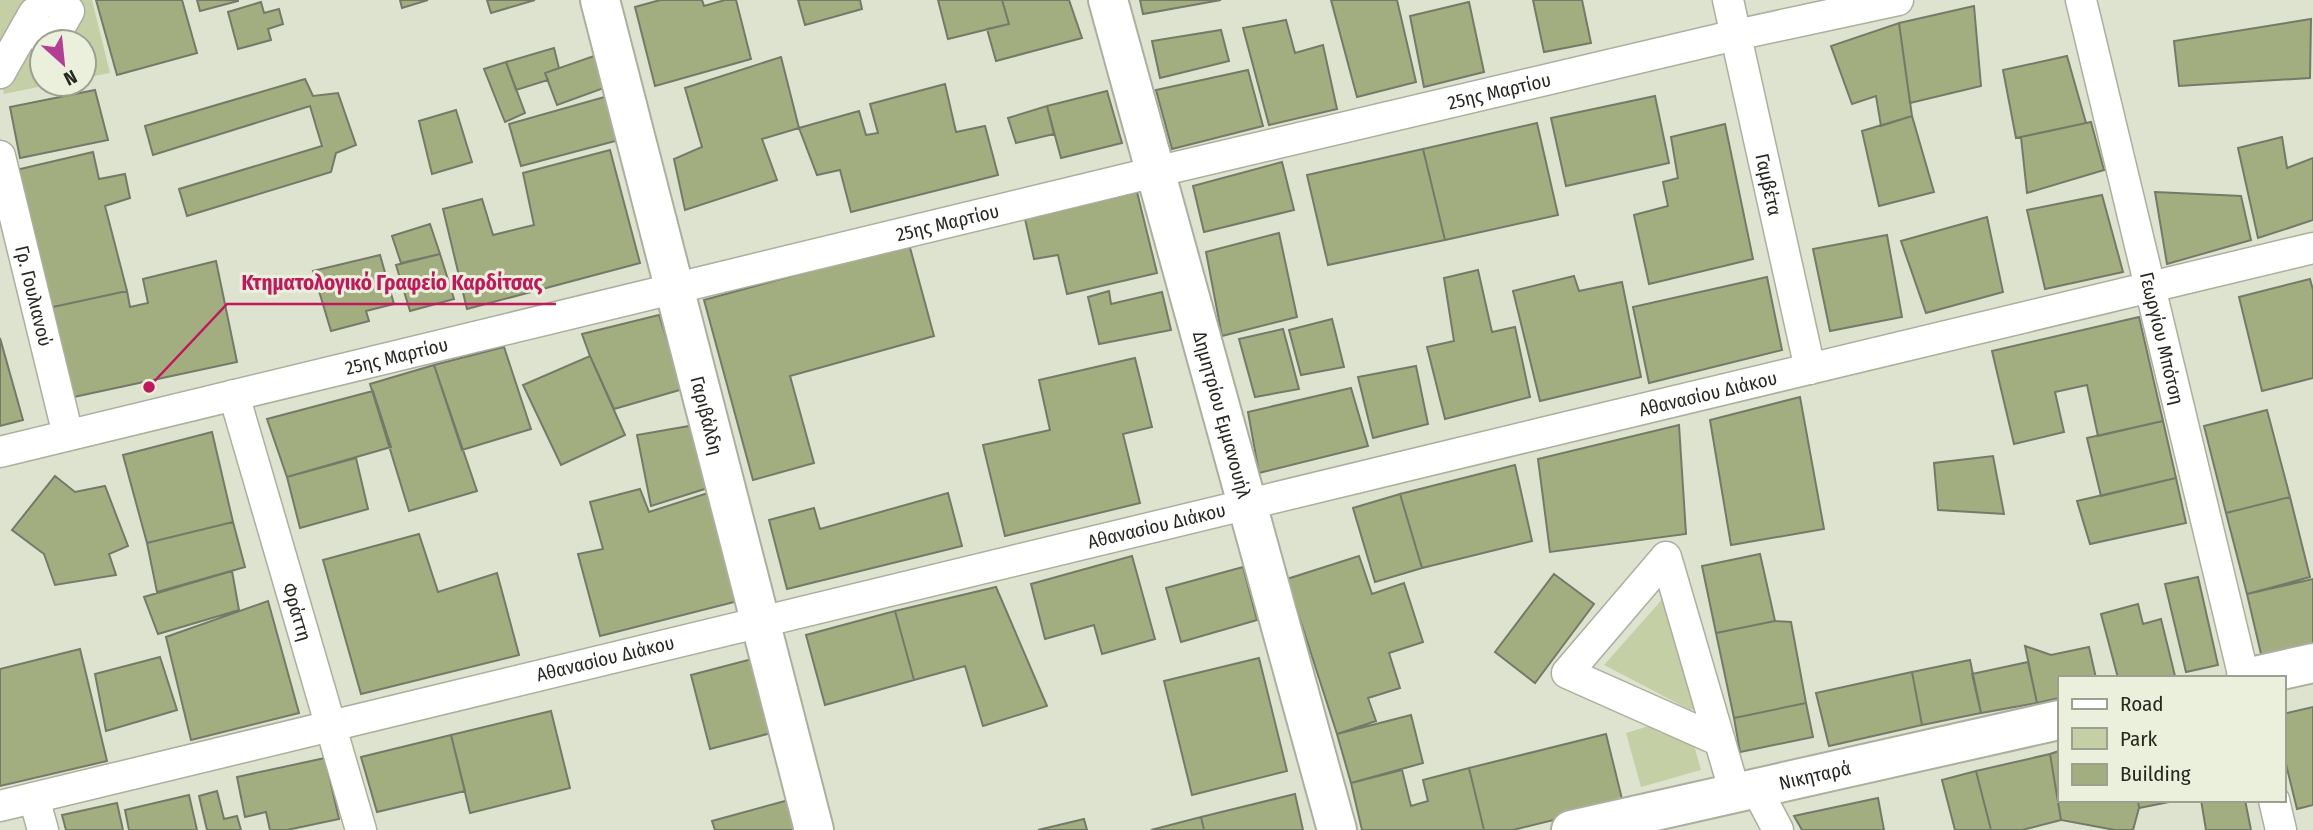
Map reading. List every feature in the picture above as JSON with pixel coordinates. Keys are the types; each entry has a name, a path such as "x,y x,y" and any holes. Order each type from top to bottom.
{"street":[{"path":"0,73 41,0"},
{"path":"25,29 52,41 69,11 51,0"},
{"name":"Γαριβάλδη","path":"600,0 814,830"},
{"name":"Δημητρίου Εμμανουήλ","path":"1108,0 1337,830"},
{"name":"Γαμβέτα","path":"1728,0 1810,369"},
{"name":"25ης Μαρτίου","path":"0,452 1155,172 1736,35 1898,0"},
{"name":"Γεωργίου Μπότση","path":"2081,0 2245,676"},
{"name":"Γρ. Γουλιανού","path":"0,156 68,435"},
{"name":"Αθανασίου Διάκου","path":"0,806 760,620 2313,247"},
{"name":"Φράττη","path":"234,395 361,830"},
{"path":"1720,741 1566,673 1666,557 1720,741 1746,791 1778,830"},
{"path":"2254,676 2313,663"},
{"name":"Νικηταρά","path":"1571,830 2058,720"},
{"path":"34,798 43,830"},
{"path":"2274,802 2281,830"}],"green space":[{"path":"0,0 92,0 110,73 98,75 98,28 28,28 28,89 4,94 0,76"},
{"path":"1666,595 1700,707 1690,710 1604,665"},
{"path":"1658,723 1692,738 1701,770 1641,787 1626,733"}],"building":[{"path":"96,0 182,0 197,53 117,75"},
{"path":"197,0 238,0 238,1 200,11"},
{"path":"400,0 428,0 402,8"},
{"path":"487,0 535,0 491,13"},
{"path":"660,0 702,0 704,6 736,0 751,59 655,86 635,7"},
{"path":"798,0 860,0 862,9 805,25"},
{"path":"938,0 1002,0 1009,24 948,39"},
{"path":"1002,0 1069,0 1082,38 996,61 987,29 1009,24"},
{"path":"1140,0 1221,0 1143,14"},
{"path":"1331,0 1397,0 1416,82 1357,97"},
{"path":"1533,0 1582,0 1591,43 1544,52"},
{"path":"261,2 264,13 279,9 283,24 268,29 271,40 238,49 228,12"},
{"path":"1469,2 1484,72 1424,87 1410,16"},
{"path":"1974,6 1981,86 1910,103 1899,23"},
{"path":"2311,19 2310,78 2179,86 2174,41"},
{"path":"1286,20 1295,53 1323,45 1337,109 1269,125 1243,28"},
{"path":"1899,23 1912,116 1881,126 1876,96 1852,104 1831,46"},
{"path":"1221,30 1229,61 1160,78 1152,41"},
{"path":"554,48 559,68 545,73 548,80 516,90 506,62"},
{"path":"594,56 604,88 557,105 545,73"},
{"path":"2067,56 2086,123 2016,138 2003,70"},
{"path":"781,57 799,128 762,139 777,180 685,210 674,159 702,147 685,88"},
{"path":"506,62 525,113 505,122 484,69"},
{"path":"1248,70 1263,126 1172,149 1156,90"},
{"path":"305,79 313,96 338,93 356,145 336,153 331,172 187,216 179,189 322,146 310,106 153,155 145,126"},
{"path":"945,84 956,132 985,126 998,175 851,212 840,170 817,175 799,128 859,111 866,135 878,133 870,104"},
{"path":"1107,91 1122,143 1061,158 1047,106"},
{"path":"608,96 619,140 521,166 509,124"},
{"path":"1655,96 1669,163 1566,186 1551,118"},
{"path":"55,98 97,98 108,140 20,158 10,107"},
{"path":"1047,106 1054,134 1016,143 1008,118"},
{"path":"456,110 472,162 432,174 419,121"},
{"path":"1912,116 1934,192 1879,206 1862,131"},
{"path":"2091,122 2104,170 2027,193 2021,137"},
{"path":"1537,123 1558,215 1445,240 1423,149"},
{"path":"1725,124 1753,259 1649,284 1634,215 1668,206 1663,182 1678,178 1671,137"},
{"path":"2282,137 2287,168 2313,158 2313,220 2258,238 2238,148"},
{"path":"1423,149 1445,240 1328,265 1307,175"},
{"path":"610,150 640,263 467,309 443,209 482,199 493,235 534,225 523,173"},
{"path":"93,152 99,179 125,174 130,198 105,206 127,291 48,308 16,170"},
{"path":"1282,162 1294,210 1204,232 1193,186"},
{"path":"1137,192 1157,273 1067,294 1058,255 1034,259 1025,219"},
{"path":"2155,192 2241,196 2251,240 2167,264"},
{"path":"2102,195 2123,272 2045,289 2027,210"},
{"path":"1987,217 2003,292 1926,313 1901,241"},
{"path":"430,224 440,254 401,263 392,236"},
{"path":"1279,233 1297,317 1222,336 1206,252"},
{"path":"1887,235 1902,317 1830,331 1813,249"},
{"path":"909,244 934,336 790,376 814,463 753,480 704,300"},
{"path":"440,254 454,299 410,311 396,265"},
{"path":"380,255 394,304 366,311 369,321 331,331 313,271"},
{"path":"216,261 237,362 69,398 48,308 127,291 130,307 148,303 143,279"},
{"path":"1478,270 1492,332 1515,327 1530,397 1445,419 1427,347 1454,341 1444,278"},
{"path":"1574,276 1579,291 1622,282 1641,377 1540,401 1513,291"},
{"path":"1767,277 1782,350 1649,383 1633,307"},
{"path":"2310,279 2313,290 2313,378 2262,391 2239,297"},
{"path":"1109,291 1111,304 1162,292 1171,330 1099,344 1088,297"},
{"path":"659,315 683,389 614,409 582,334"},
{"path":"2139,317 2163,421 2098,436 2087,385 2055,392 2064,432 2014,444 1992,351"},
{"path":"1332,319 1344,367 1301,375 1289,330"},
{"path":"1283,329 1299,389 1255,397 1239,339"},
{"path":"0,338 23,420 0,426"},
{"path":"504,347 531,429 462,450 434,365"},
{"path":"590,356 625,435 561,465 523,385"},
{"path":"1135,358 1152,427 1123,434 1140,503 1005,536 983,445 1050,430 1039,380"},
{"path":"434,365 477,491 409,511 370,384"},
{"path":"1416,366 1428,424 1373,438 1358,377"},
{"path":"1351,388 1368,446 1259,473 1248,412"},
{"path":"373,391 391,447 287,477 267,419"},
{"path":"1800,397 1824,529 1731,545 1710,420"},
{"path":"2267,410 2290,497 2226,513 2204,426"},
{"path":"2163,421 2176,478 2101,496 2087,438"},
{"path":"695,425 711,487 651,506 637,435"},
{"path":"1679,425 1686,534 1550,552 1538,459"},
{"path":"212,432 233,522 147,543 123,455"},
{"path":"1993,456 2004,514 1938,510 1934,463"},
{"path":"356,458 368,509 300,528 287,477"},
{"path":"1515,465 1532,541 1422,568 1400,494"},
{"path":"55,476 75,492 105,486 128,546 109,554 116,575 55,585 44,554 12,530"},
{"path":"2176,478 2186,523 2090,544 2077,501"},
{"path":"640,489 649,512 711,492 738,601 600,636 578,554 603,549 590,502"},
{"path":"948,493 962,546 787,589 769,520 814,508 820,529"},
{"path":"1400,494 1422,568 1375,582 1353,508"},
{"path":"2290,497 2310,577 2247,594 2226,513"},
{"path":"233,522 245,567 157,592 147,543"},
{"path":"419,534 438,592 497,573 519,655 361,694 323,560"},
{"path":"1760,554 1775,621 1716,633 1702,566"},
{"path":"1132,556 1155,639 1102,654 1094,625 1045,639 1031,584"},
{"path":"1359,556 1372,594 1404,583 1423,642 1389,653 1400,688 1368,698 1376,721 1337,734 1287,579"},
{"path":"1243,567 1257,620 1181,642 1166,588"},
{"path":"232,571 239,610 158,634 144,597"},
{"path":"1554,574 1594,604 1535,683 1495,652"},
{"path":"2198,577 2218,665 2186,672 2165,584"},
{"path":"2313,579 2313,646 2262,658 2247,594"},
{"path":"996,587 1047,706 983,726 965,666 914,680 895,611"},
{"path":"268,601 299,713 191,740 166,637"},
{"path":"2138,604 2143,624 2161,619 2175,676 2117,676 2101,614"},
{"path":"895,611 914,680 825,705 806,635"},
{"path":"1775,621 1791,622 1806,703 1734,718 1716,633"},
{"path":"2025,646 2051,655 2089,647 2096,676 2058,676 2058,698 2037,703"},
{"path":"80,649 107,761 0,786 0,669"},
{"path":"160,657 177,710 106,731 95,674"},
{"path":"756,658 775,732 710,749 691,675"},
{"path":"1259,658 1287,771 1192,795 1164,681"},
{"path":"1970,660 1981,713 1922,725 1912,672"},
{"path":"2028,662 2037,703 1981,713 1972,674"},
{"path":"1912,672 1922,725 1829,746 1816,693"},
{"path":"1806,703 1813,737 1740,752 1734,718"},
{"path":"2313,707 2313,805 2297,809 2285,760 2285,714"},
{"path":"551,711 570,788 470,813 451,735"},
{"path":"1411,715 1423,763 1351,783 1337,734"},
{"path":"1606,734 1623,803 1513,830 1484,830 1469,768"},
{"path":"451,735 465,791 377,812 361,757"},
{"path":"2058,751 2058,802 2050,754"},
{"path":"2050,754 2061,820 2022,830 1991,830 1976,771"},
{"path":"325,758 339,819 287,830 270,830 266,812 245,817 237,777"},
{"path":"1469,768 1484,830 1362,830 1351,783 1402,770 1411,806 1428,801 1423,780"},
{"path":"1976,771 1991,830 1955,830 1942,780"},
{"path":"217,791 224,819 237,816 241,830 207,830 199,796"},
{"path":"1295,794 1303,830 1204,830 1201,817"},
{"path":"189,795 197,830 129,830 125,810"},
{"path":"796,798 805,830 715,830 712,821"},
{"path":"1878,798 1884,830 1802,830 1794,816"},
{"path":"2058,802 2138,802 2133,830 2115,830 2061,820"},
{"path":"2138,802 2169,802 2139,808"},
{"path":"2201,802 2245,802 2251,830 2206,830"},
{"path":"117,803 123,830 66,830 62,815"},
{"path":"1201,817 1204,830 1151,830"},
{"path":"1084,819 1087,830 1038,830"}],"place":[{"name":"Κτηματολογικό Γραφείο Καρδίτσας","path":"149,387"}]}
